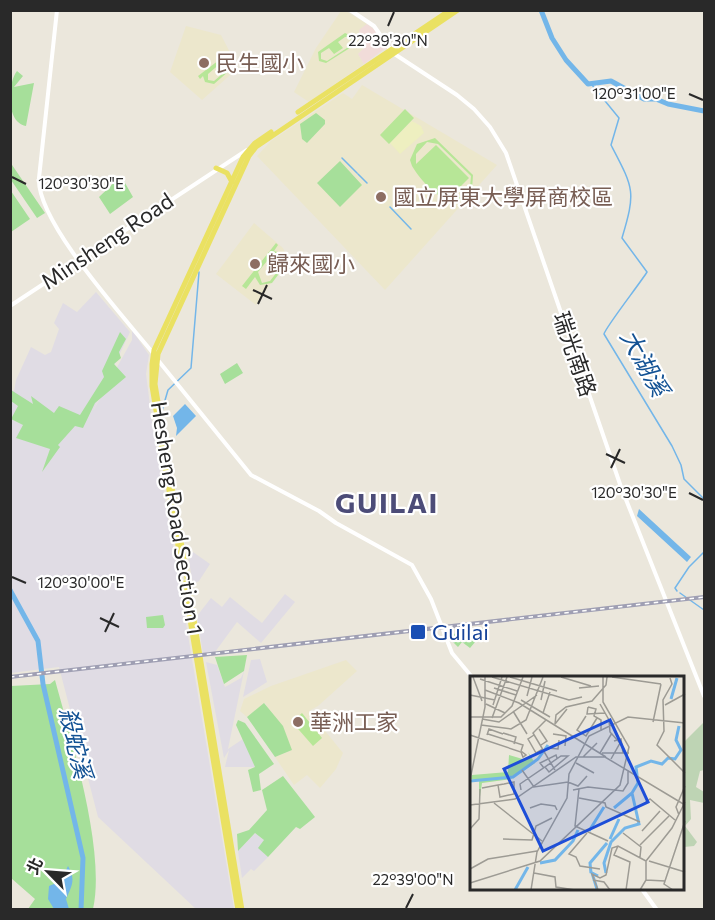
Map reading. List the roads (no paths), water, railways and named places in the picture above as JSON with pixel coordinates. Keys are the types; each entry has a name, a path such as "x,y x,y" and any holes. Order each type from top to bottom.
{"main road":[{"path":"256,147 450,10"},
{"path":"249,149 304,108 458,10"},
{"name":"Hesheng Road Section 1","path":"155,356 249,156 256,147"},
{"name":"Hesheng Road Section 1","path":"240,909 158,415 155,356 249,149"},
{"path":"216,168 227,173 232,183"}],"street":[{"path":"57,10 39,188 48,213 79,260 251,475 320,510 336,523 412,565 431,599 452,653 471,676"},
{"path":"350,10 374,26 392,51"},
{"name":"瑞光南路","path":"392,51 458,95 474,109 490,127 506,153 621,487 705,696"},
{"name":"Minsheng Road","path":"10,306 216,168 256,147"},
{"path":"642,890 657,909"}],"water":[{"path":"185,404 196,416 176,436 177,428 173,416"},
{"path":"639,509 691,557 687,562 637,516"},
{"path":"68,866 72,879 66,899 69,909 54,909 48,899 49,886 61,881"}],"waterway":[{"path":"541,10 552,38 566,60 588,84 611,81 644,99 656,99 668,104 704,111"},
{"name":"大湖溪","path":"592,85 619,118 611,145 628,181 631,200 622,238 647,272 604,334 672,446 681,465 684,479 704,499"},
{"path":"342,158 357,173"},
{"path":"358,174 367,183"},
{"path":"390,207 411,229"},
{"path":"161,414 168,390 191,368 199,272"},
{"name":"大湖溪","path":"677,591 675,588 689,567 704,552"},
{"name":"殺蛇溪","path":"10,590 38,641 43,684 83,858 81,910"},
{"name":"大湖溪","path":"680,593 704,610"}],"railway":[{"path":"10,677 704,597"}],"place":[{"name":"民生國小","path":"204,63"},
{"name":"國立屏東大學屏商校區","path":"381,197"},
{"name":"歸來國小","path":"255,264"},
{"name":"Guilai","path":"418,632"},
{"name":"華洲工家","path":"298,722"}],"district":[{"name":"GUILAI","path":"387,503"}]}
